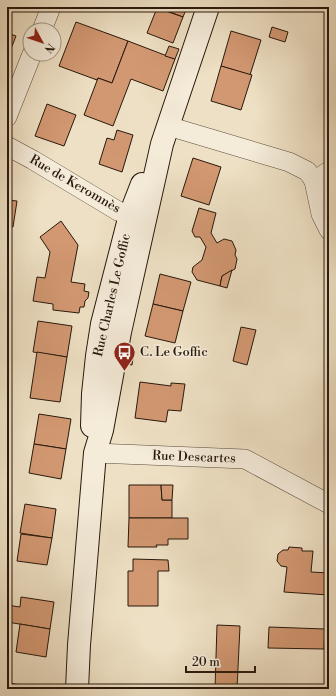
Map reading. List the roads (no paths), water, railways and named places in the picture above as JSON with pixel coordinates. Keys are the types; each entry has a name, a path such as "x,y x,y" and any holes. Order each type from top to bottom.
{"street":[{"path":"45,22 51,7"},
{"name":"Rue Charles Le Goffic","path":"77,689 95,452 102,430 120,332 138,218 208,7"},
{"path":"7,117 29,62"},
{"path":"165,135 289,162 321,176 322,214 329,230"},
{"name":"Rue de Keromnès","path":"7,146 118,210 138,218"},
{"name":"Rue Descartes","path":"95,452 245,459 329,504"}],"place":[{"name":"C. Le Goffic","path":"124,372"}]}
